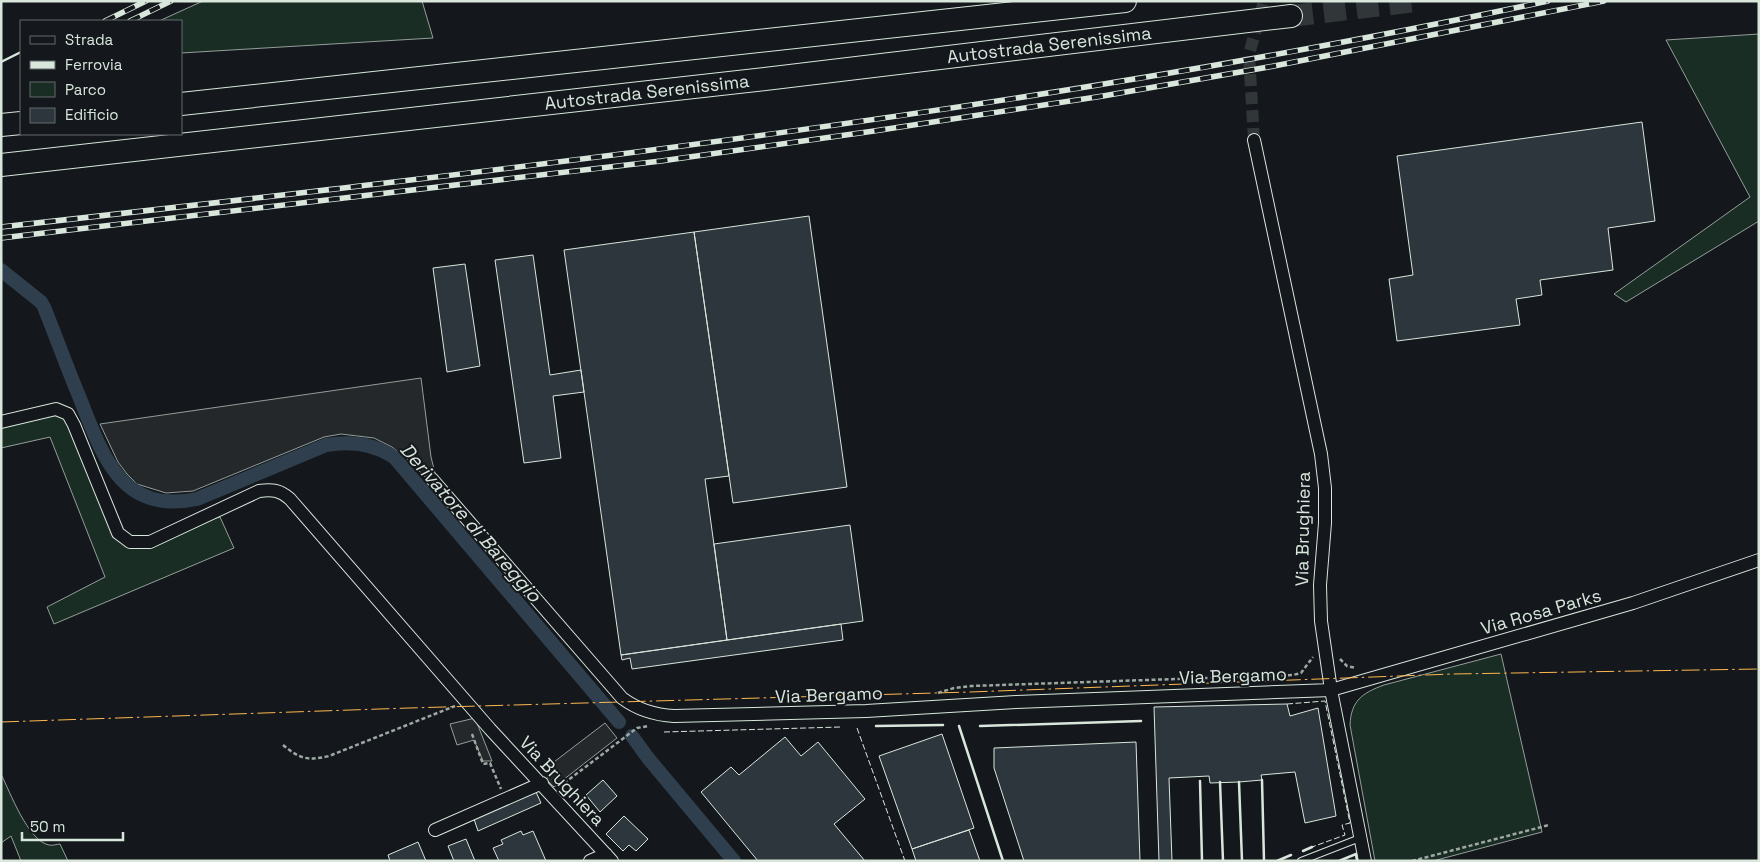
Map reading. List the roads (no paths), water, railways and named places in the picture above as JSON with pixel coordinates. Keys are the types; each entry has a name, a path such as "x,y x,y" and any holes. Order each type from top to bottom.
{"highway":[{"name":"Autostrada Serenissima","path":"182,104 1125,1"},
{"name":"Autostrada Serenissima","path":"1,165 765,79 1291,16"},
{"path":"1,125 20,123"}],"street":[{"name":"Via Brughiera","path":"1254,140 1292,312 1320,454 1325,488 1325,523 1320,584 1321,621 1331,690 1365,861"},
{"name":"Via Brughiera","path":"1,422 56,409 68,414 118,532 130,542 150,542 259,491 272,490 284,494 486,724 609,857"},
{"name":"Via Bergamo","path":"432,479 622,698 634,707 659,715 689,717 857,712 1016,702 1331,690"},
{"name":"Via Rosa Parks","path":"1331,690 1633,604 1759,560"},
{"path":"435,830 542,783"},
{"path":"590,861 609,857"}],"lane":[{"path":"1301,861 1360,838"}],"waterway":[{"name":"Derivatore di Bareggio","path":"1,270 41,302 44,307 96,439 118,475 132,489 149,498 171,502 197,499 326,445 353,443 370,446 386,452 394,457 619,722"},
{"name":"Derivatore di Bareggio","path":"632,736 648,758 734,861"}],"tunnel":[{"path":"1254,140 1249,54 1264,1"},
{"path":"1291,16 1416,1"}],"railway":[{"path":"107,20 146,1"},
{"path":"132,20 171,1"},
{"path":"1,227 584,159 971,105 1164,74 1356,40 1548,1"},
{"path":"1,238 661,161 874,131 1103,96 1274,66 1604,1"}]}
